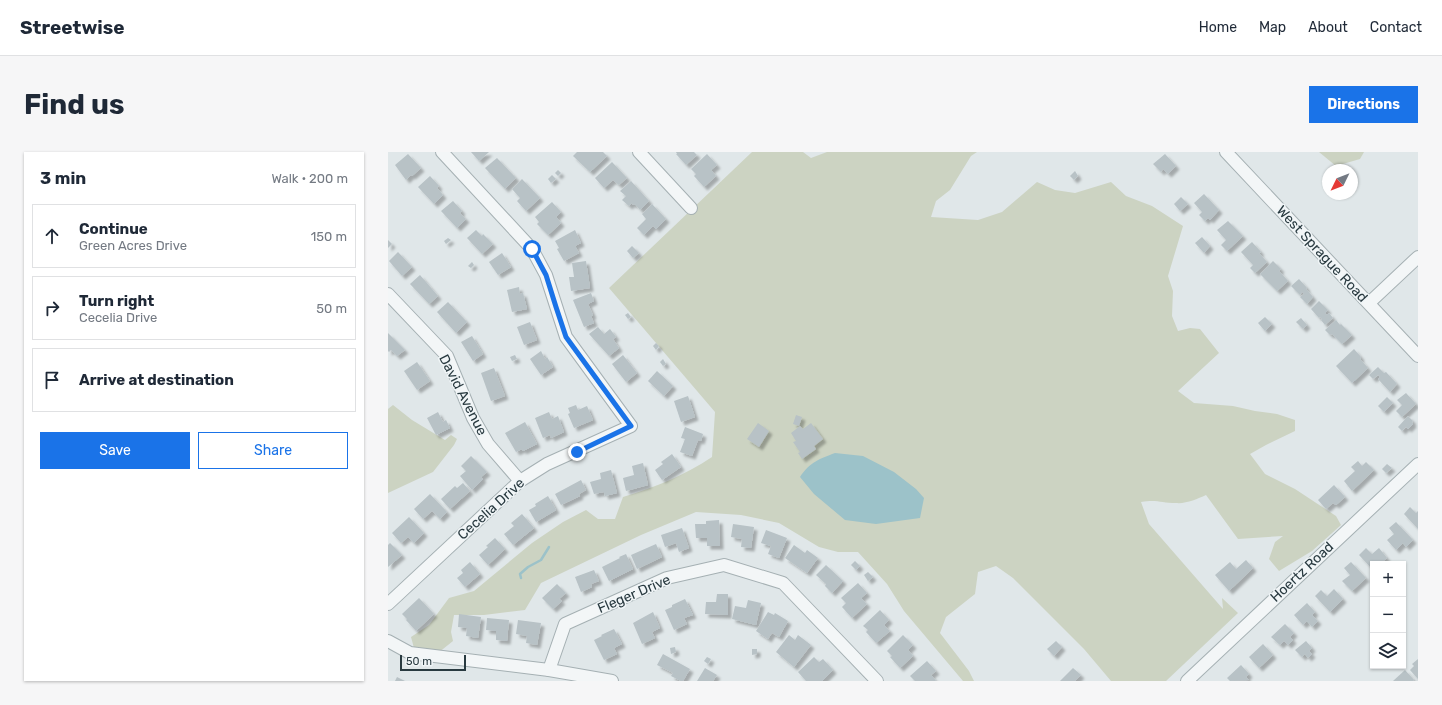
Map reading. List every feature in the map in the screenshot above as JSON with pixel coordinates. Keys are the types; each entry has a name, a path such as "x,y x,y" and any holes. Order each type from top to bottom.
{"street":[{"name":"Cecelia Drive","path":"388,604 520,481 547,464 631,426 566,337 546,275 532,249 442,152"},
{"path":"639,152 691,208"},
{"name":"West Sprague Road","path":"1226,152 1418,356"},
{"path":"1369,304 1418,257"},
{"name":"David Avenue","path":"391,302 447,356 473,418 488,444 520,481"},
{"name":"Hoertz Road","path":"1187,681 1418,464"},
{"name":"Fleger Drive","path":"549,670 565,624 667,578 724,566 783,583 877,681"},
{"path":"388,641 410,653 549,670 612,681"}],"green space":[{"path":"752,152 803,152 811,158 827,152 977,152 971,156 950,190 936,201 931,217 978,220 1002,212 1037,182 1055,190 1075,193 1111,182 1126,196 1152,206 1183,226 1168,276 1173,291 1172,316 1178,331 1190,328 1200,329 1219,353 1178,391 1194,403 1233,406 1277,414 1295,420 1295,431 1250,454 1265,474 1295,489 1336,516 1341,525 1312,551 1279,571 1269,559 1275,542 1283,536 1238,539 1206,495 1184,503 1151,501 1141,502 1149,524 1223,609 1222,598 1238,613 1166,681 1111,681 1084,649 1013,578 996,566 978,572 975,594 946,617 940,633 969,671 974,681 963,681 904,611 887,584 858,552 838,552 819,547 779,523 741,515 696,512 641,535 541,583 525,610 484,615 454,615 451,632 453,641 438,653 414,648 411,637 429,625 449,598 474,591 532,543 563,522 586,510 598,519 615,519 623,497 669,480 691,470 712,457 715,412 609,288"},
{"path":"1319,152 1364,152 1360,159 1343,164 1334,164"},
{"path":"393,405 412,420 445,440 451,435 457,439 433,472 388,493 388,409"}],"water":[{"path":"835,453 863,456 894,472 916,489 924,498 920,518 876,524 845,520 814,494 800,477 807,468 815,462"}],"building":[{"path":"471,152 489,152 479,161"},
{"path":"577,152 603,152 607,156 590,172 573,156"},
{"path":"676,152 694,152 697,155 686,165 676,154"},
{"path":"408,154 421,168 406,180 395,165"},
{"path":"707,154 717,165 711,170 716,176 704,187 694,176 696,174 691,169"},
{"path":"1165,154 1176,166 1168,174 1163,169 1161,172 1153,164"},
{"path":"497,158 516,178 505,189 485,168"},
{"path":"612,162 627,178 619,185 613,180 604,188 595,178"},
{"path":"558,170 561,173 558,176 555,173"},
{"path":"1075,171 1078,176 1074,180 1070,176"},
{"path":"552,175 556,179 551,183 548,179"},
{"path":"430,176 439,186 437,188 443,195 434,204 418,187"},
{"path":"522,179 540,198 526,211 517,201 520,198 512,189"},
{"path":"631,181 649,201 640,210 635,204 633,205 632,203 629,206 622,200 626,196 620,191"},
{"path":"1204,194 1219,210 1210,220 1208,218 1205,221 1199,215 1202,212 1194,203"},
{"path":"1181,197 1188,204 1180,211 1174,204"},
{"path":"453,201 462,211 460,213 466,219 457,228 441,211"},
{"path":"552,202 561,212 556,217 561,223 548,235 537,224 539,222 535,217"},
{"path":"652,204 666,219 656,229 653,226 644,235 637,228 646,219 642,214"},
{"path":"1228,221 1243,236 1227,251 1221,245 1226,240 1217,230"},
{"path":"476,230 482,236 483,234 493,244 482,254 467,238"},
{"path":"575,230 581,243 575,246 579,253 564,261 557,249 559,248 555,241"},
{"path":"1202,237 1210,246 1204,253 1195,243"},
{"path":"448,238 451,240 446,244 444,241"},
{"path":"388,240 392,244 388,248"},
{"path":"1252,242 1267,262 1255,273 1250,268 1253,265 1241,252"},
{"path":"632,246 639,253 633,258 627,251"},
{"path":"398,252 412,267 402,276 389,261"},
{"path":"502,253 511,267 498,275 489,262"},
{"path":"586,261 590,288 571,291 569,277 574,277 572,263"},
{"path":"1273,261 1281,269 1279,271 1288,281 1277,291 1260,274"},
{"path":"472,262 474,265 471,268 468,266"},
{"path":"420,275 438,296 429,304 410,284"},
{"path":"1299,279 1313,297 1307,304 1300,297 1304,294 1302,292 1300,295 1291,286"},
{"path":"519,287 520,294 523,293 527,309 512,312 507,290"},
{"path":"591,293 594,301 588,304 593,315 591,316 594,323 584,327 573,300"},
{"path":"1319,301 1328,310 1325,313 1327,315 1329,313 1333,318 1325,325 1321,320 1322,319 1320,317 1319,318 1311,309"},
{"path":"448,302 467,322 456,333 437,312"},
{"path":"628,313 631,317 628,319 625,315"},
{"path":"1265,317 1272,324 1265,331 1258,323"},
{"path":"1301,318 1307,325 1303,329 1296,322"},
{"path":"1336,320 1352,335 1342,344 1332,334 1330,335 1325,330"},
{"path":"530,322 537,340 524,345 517,327"},
{"path":"598,327 604,334 610,329 616,337 613,339 619,348 609,356 589,334"},
{"path":"388,333 405,350 397,356 391,350 389,352 388,351"},
{"path":"472,336 483,354 473,361 461,342"},
{"path":"656,343 659,346 656,350 653,346"},
{"path":"1354,349 1368,368 1352,383 1336,366"},
{"path":"541,351 545,359 547,357 553,367 541,375 530,359"},
{"path":"515,355 517,359 512,361 510,357"},
{"path":"623,355 637,373 626,382 612,364"},
{"path":"663,359 666,364 663,366 660,362"},
{"path":"417,362 430,381 417,390 404,371"},
{"path":"1378,367 1384,373 1386,372 1397,384 1390,392 1378,379 1380,377 1378,375 1373,379 1369,375"},
{"path":"494,368 505,396 491,401 481,373"},
{"path":"657,371 673,386 664,396 648,381"},
{"path":"1406,393 1416,404 1402,417 1396,411 1402,405 1397,400"},
{"path":"688,396 695,417 681,422 674,401"},
{"path":"1387,397 1393,403 1384,412 1378,406"},
{"path":"576,405 578,410 587,406 593,420 574,428 568,414 570,413 568,408"},
{"path":"438,412 443,422 446,420 450,428 436,435 427,418"},
{"path":"549,412 552,419 558,416 564,432 551,438 550,435 543,438 535,418"},
{"path":"796,415 802,417 799,426 793,424"},
{"path":"1408,416 1413,421 1413,424 1408,429 1406,427 1402,431 1398,427"},
{"path":"525,422 537,444 523,451 522,449 516,452 505,433"},
{"path":"758,423 769,431 759,447 747,439"},
{"path":"811,423 823,439 814,446 816,449 802,459 798,453 800,452 793,442 796,441 791,433 800,426 803,429"},
{"path":"685,427 703,434 701,441 698,440 692,456 680,452 685,439 681,438"},
{"path":"672,454 681,467 662,480 655,470 663,464 661,462"},
{"path":"471,456 487,472 481,477 483,479 472,490 460,476 466,471 461,466"},
{"path":"1358,461 1362,466 1366,462 1374,470 1352,491 1344,481 1355,471 1351,467"},
{"path":"643,463 648,485 626,491 623,478 634,475 632,466"},
{"path":"1387,464 1392,468 1386,473 1382,469"},
{"path":"611,470 617,493 605,496 604,492 594,494 590,482 601,479 600,473"},
{"path":"581,480 586,490 579,494 580,496 561,505 555,494"},
{"path":"463,483 470,491 450,509 441,499 455,486 457,488"},
{"path":"1334,485 1345,497 1336,505 1333,503 1326,509 1318,500"},
{"path":"430,494 447,512 440,519 432,511 423,519 414,509"},
{"path":"548,496 556,510 536,522 529,510 536,506 535,504"},
{"path":"1410,507 1416,513 1418,511 1418,529 1404,514"},
{"path":"522,514 534,528 513,545 504,534 514,526 511,523"},
{"path":"409,517 424,533 414,543 408,537 401,543 392,533"},
{"path":"719,520 720,546 707,546 707,538 696,538 695,524 706,524 706,521"},
{"path":"1396,522 1413,540 1406,547 1403,543 1396,550 1387,540 1394,534 1389,528"},
{"path":"733,524 754,527 751,548 741,547 742,539 731,537"},
{"path":"682,528 689,548 679,552 676,543 665,547 661,535"},
{"path":"766,530 787,538 779,558 768,554 771,546 761,543"},
{"path":"495,538 505,549 488,565 479,555"},
{"path":"390,543 402,555 388,567 388,545"},
{"path":"656,544 662,557 637,569 631,555"},
{"path":"794,545 805,553 807,550 818,558 807,573 785,558"},
{"path":"1366,548 1372,554 1379,548 1387,558 1384,561 1370,561 1370,567 1359,555"},
{"path":"626,554 633,569 609,581 602,567"},
{"path":"1246,560 1253,568 1229,591 1215,575 1230,562 1236,569"},
{"path":"855,561 860,566 856,570 851,565"},
{"path":"470,562 480,574 465,587 457,578 463,573 461,570"},
{"path":"1351,562 1366,578 1352,591 1342,581 1350,575 1344,568"},
{"path":"826,565 843,581 832,593 825,586 826,584 816,575"},
{"path":"594,570 599,581 591,584 592,587 581,592 575,577"},
{"path":"868,572 873,577 868,581 864,575"},
{"path":"858,583 867,593 861,598 867,604 852,618 842,607 846,603 841,598"},
{"path":"557,584 566,593 559,599 562,601 553,609 542,598"},
{"path":"1334,589 1343,599 1330,612 1315,596 1321,590 1327,596"},
{"path":"717,594 728,594 728,615 705,614 706,602 716,602"},
{"path":"419,598 434,614 416,631 402,614"},
{"path":"685,599 693,615 684,618 687,624 674,630 665,610"},
{"path":"748,600 761,603 756,625 732,619 735,606 746,608"},
{"path":"1307,603 1315,612 1312,615 1318,621 1312,627 1307,621 1303,625 1294,615"},
{"path":"880,610 889,620 884,625 890,631 876,643 866,632 868,630 863,626"},
{"path":"653,612 660,628 652,632 655,638 642,644 633,623"},
{"path":"768,612 774,615 775,613 788,621 779,637 772,633 768,639 756,631"},
{"path":"459,614 481,617 478,638 466,636 467,628 458,627"},
{"path":"487,618 509,620 507,641 496,640 496,631 486,630"},
{"path":"518,620 541,623 537,645 526,643 527,636 516,634"},
{"path":"1285,624 1294,633 1290,637 1293,640 1288,645 1284,641 1280,645 1271,637"},
{"path":"614,629 622,644 614,648 617,654 604,660 594,640"},
{"path":"789,635 795,640 798,635 811,645 794,667 776,652"},
{"path":"903,635 913,645 908,650 913,656 900,668 890,657 892,656 887,651"},
{"path":"1056,641 1062,647 1054,656 1047,649"},
{"path":"1306,641 1312,648 1309,651 1312,654 1308,658 1305,654 1302,657 1295,650"},
{"path":"1263,644 1273,655 1259,668 1249,657"},
{"path":"675,647 676,652 671,654 670,648"},
{"path":"752,649 757,649 757,654 752,655"},
{"path":"663,654 690,669 683,681 671,676 673,673 657,665"},
{"path":"707,657 711,659 708,664 704,661"},
{"path":"814,657 819,662 823,659 833,670 822,681 806,681 798,672"},
{"path":"1418,659 1418,679 1410,670 1414,666 1412,664"},
{"path":"927,661 936,671 931,675 936,681 915,681 910,676"},
{"path":"1241,665 1249,674 1246,677 1249,680 1230,681 1227,678"},
{"path":"705,668 717,675 713,681 697,681"},
{"path":"1073,668 1081,675 1075,681 1060,681"},
{"path":"1405,670 1414,680 1413,681 1393,681"},
{"path":"397,677 405,681 395,681"}],"waterway":[{"path":"521,578 520,574 528,567 541,560 549,547"}],"route":[{"path":"532,249 546,275 566,337 631,426 577,452"}]}
